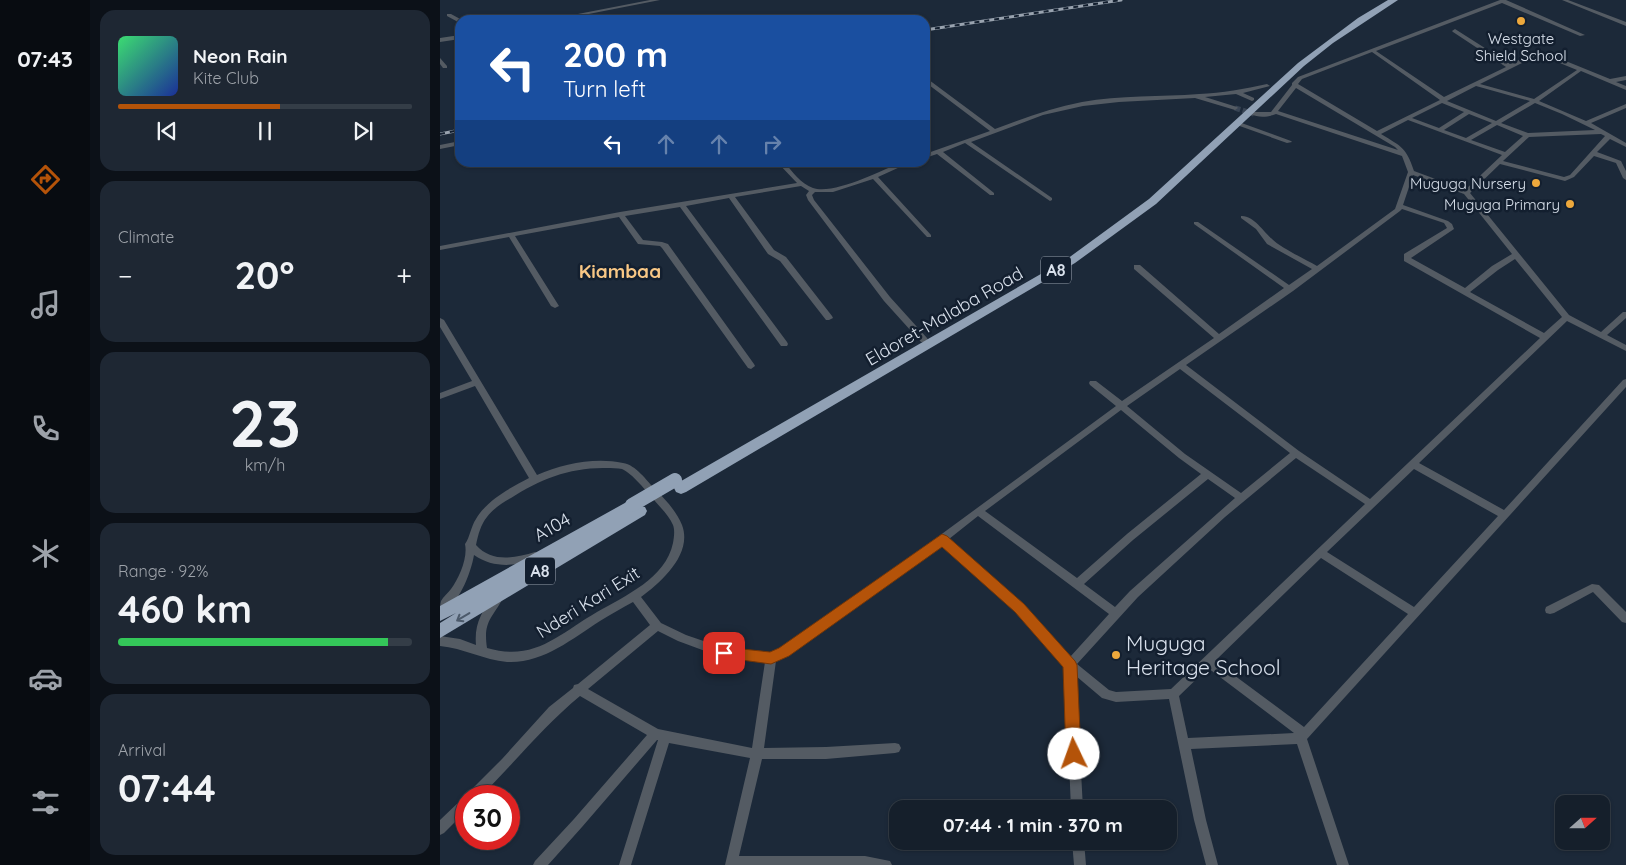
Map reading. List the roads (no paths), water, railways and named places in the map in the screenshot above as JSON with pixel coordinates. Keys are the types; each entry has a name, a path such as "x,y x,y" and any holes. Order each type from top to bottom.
{"highway":[{"name":"Eldoret-Malaba Road","path":"678,484 1071,261 1117,229 1161,194 1236,123 1293,62 1331,32 1380,0"},
{"name":"Eldoret-Malaba Road","path":"678,484 1050,267 1104,230 1150,195 1252,99 1268,89 1323,46 1372,12 1394,0"},
{"name":"A8","path":"440,631 636,508 678,484"},
{"name":"A104","path":"440,614 551,551 636,508"}],"street":[{"path":"576,15 656,0"},
{"path":"1254,114 1269,115 1274,112 1300,78 1503,0 1582,35"},
{"path":"1564,0 1626,24"},
{"path":"449,15 455,18"},
{"path":"1455,32 1510,66"},
{"path":"440,40 455,38"},
{"path":"1373,50 1443,100 1468,112 1527,134 1601,132"},
{"path":"1376,134 1535,54 1541,54 1626,88"},
{"path":"440,60 445,67"},
{"path":"1468,140 1535,101 1581,69"},
{"path":"1610,81 1626,78"},
{"path":"930,82 994,131"},
{"path":"634,595 657,626 682,638 724,653 771,658 784,652 942,540 978,511 1121,406 1318,269 1401,206 1410,172 1405,154 1397,146 1294,84"},
{"path":"1475,84 1535,101 1586,123 1608,137 1626,145"},
{"path":"930,152 1041,114 1083,104 1268,89 1286,96"},
{"path":"1237,92 1252,99"},
{"path":"1195,96 1236,108"},
{"path":"1586,123 1626,106"},
{"path":"1274,112 1405,154"},
{"path":"1440,130 1468,112"},
{"path":"1407,118 1507,155"},
{"path":"1236,123 1289,142"},
{"path":"1466,193 1527,134"},
{"path":"1499,162 1565,179 1572,176 1608,137"},
{"path":"966,141 1050,199"},
{"path":"440,147 455,144"},
{"path":"938,151 992,194"},
{"path":"1593,153 1626,163"},
{"path":"1618,161 1626,178"},
{"path":"785,167 802,184 814,190 834,189 896,167"},
{"path":"1410,172 1466,193 1566,317 1626,348"},
{"path":"874,176 929,236"},
{"path":"440,248 620,214 802,184"},
{"path":"814,190 809,197 816,207 887,299 924,340"},
{"path":"730,195 771,252 783,259 829,318"},
{"path":"681,204 784,344"},
{"path":"1401,206 1450,225 1452,228 1406,258 1545,337"},
{"path":"620,214 640,242 658,243 665,246 751,366"},
{"path":"1243,217 1254,225 1270,242 1318,269"},
{"path":"1196,223 1290,289"},
{"path":"511,235 555,306"},
{"path":"1465,292 1495,268 1516,256"},
{"path":"1136,268 1218,338"},
{"path":"1602,335 1626,314"},
{"path":"942,540 1020,608 1070,665 1106,694 1116,697 1173,694 1566,317"},
{"path":"440,320 535,480 489,508 474,529 465,574 457,589 440,609"},
{"path":"1180,365 1296,453 1371,504"},
{"path":"440,396 477,382"},
{"path":"1184,744 1302,736 1626,382"},
{"path":"1093,383 1207,474 1242,498"},
{"path":"1077,800 1070,665 1115,612 1173,558 1296,453"},
{"name":"Nderi Kari Exit","path":"440,641 503,657 536,653 634,595 657,578 669,564 679,544 678,526 650,489 625,467 598,464 559,471 535,480"},
{"path":"1413,464 1505,515"},
{"path":"1077,584 1130,537 1207,474"},
{"path":"978,511 1115,612"},
{"path":"470,544 486,559 502,562 517,561 551,551"},
{"path":"1320,553 1415,613"},
{"path":"1550,610 1595,588 1626,619"},
{"path":"482,651 480,630 482,624 486,614 501,594"},
{"path":"484,785 553,711 657,626"},
{"path":"771,658 757,754 732,864 864,862 886,865"},
{"path":"1207,662 1302,736 1343,865"},
{"path":"578,689 660,736 757,754 826,753 895,748"},
{"path":"1173,694 1200,820 1212,865"},
{"path":"539,865 660,736"},
{"path":"624,865 660,736"},
{"path":"440,829 455,813"},
{"path":"1079,850 1080,865"}],"tunnel":[{"path":"1235,108 1254,114"}],"railway":[{"path":"930,29 1121,0"},
{"path":"440,134 455,131"}],"place":[{"name":"Westgate Shield School","path":"1521,21"},
{"name":"Muguga Nursery","path":"1536,183"},
{"name":"Muguga Primary","path":"1570,204"},
{"name":"Muguga Heritage School","path":"1116,655"}],"district":[{"name":"Kiambaa","path":"620,271"}]}
